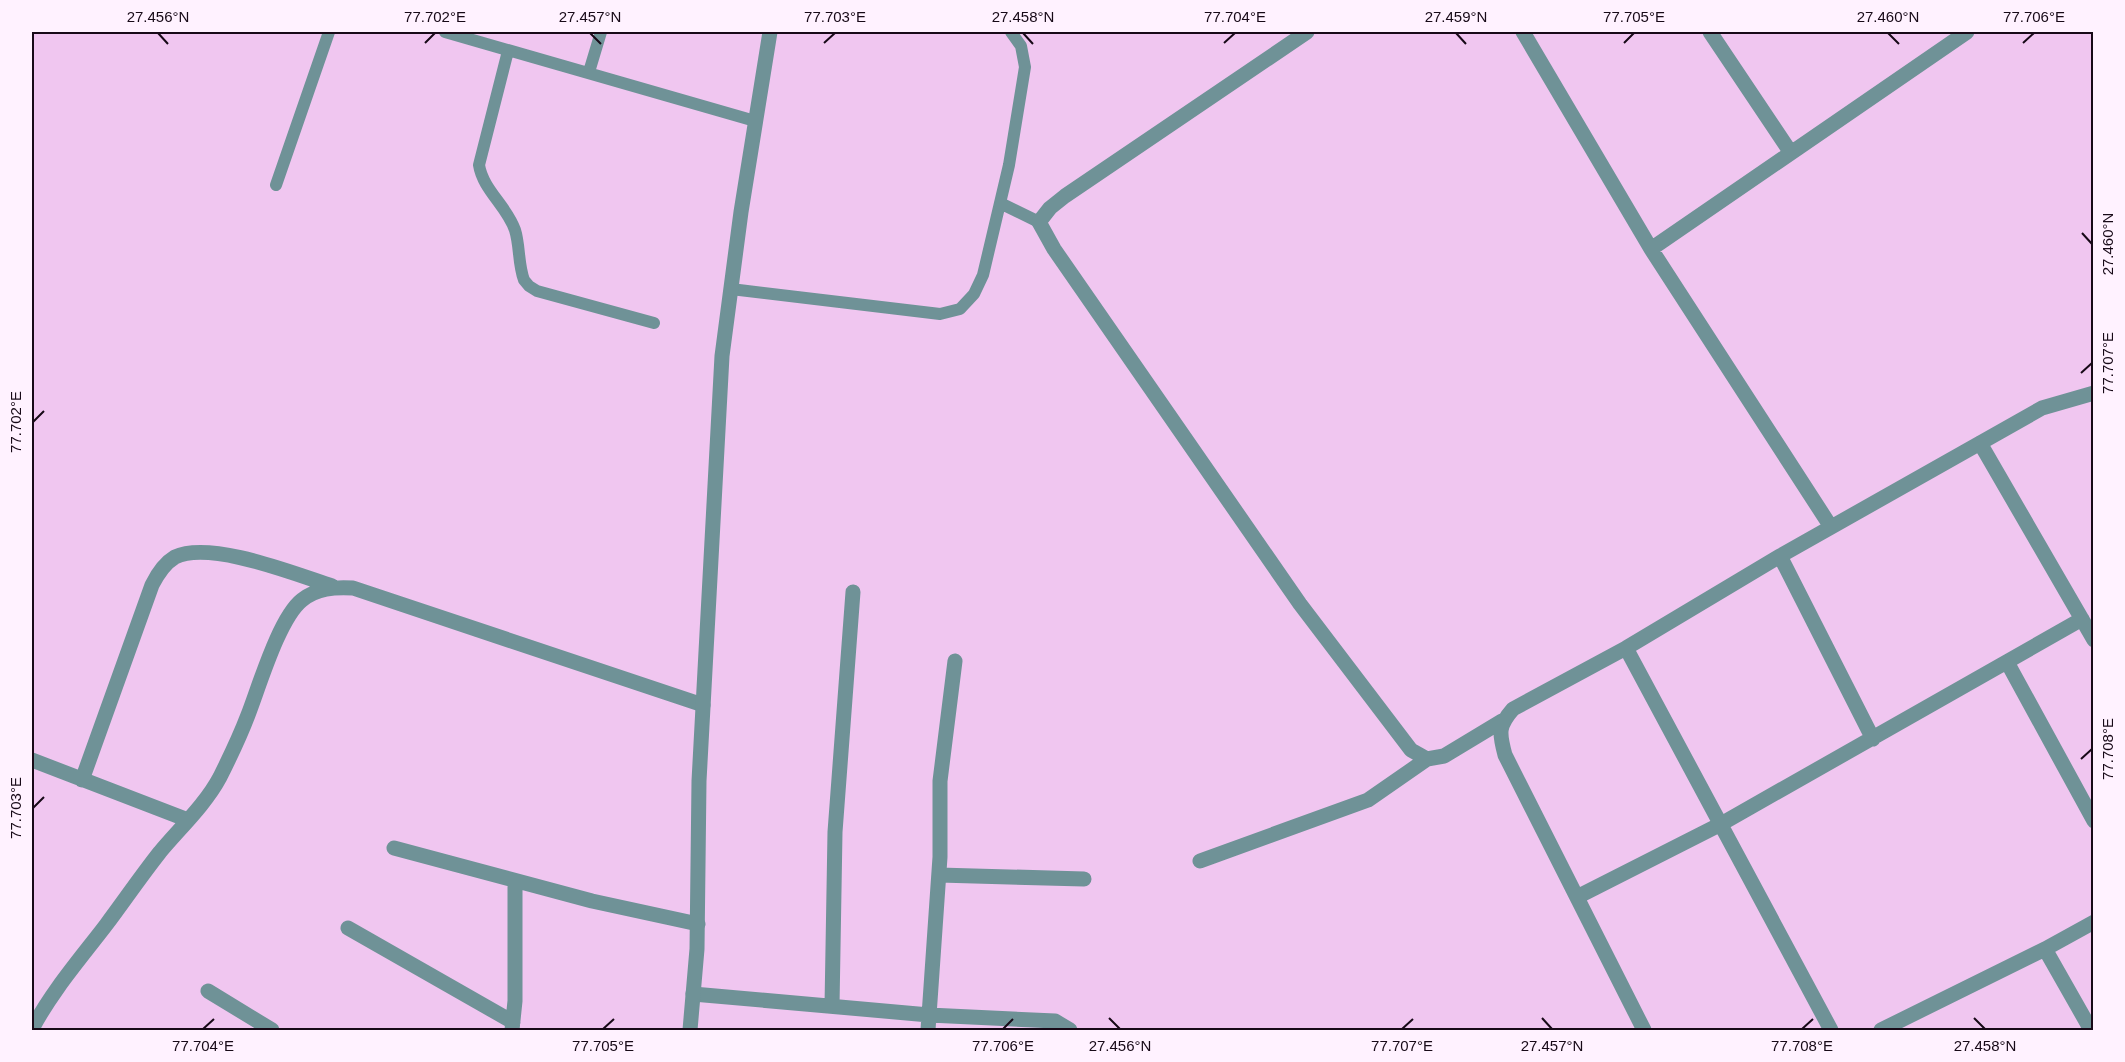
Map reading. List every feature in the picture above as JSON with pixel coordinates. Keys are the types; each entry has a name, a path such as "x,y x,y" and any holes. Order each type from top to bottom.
{"street":[{"path":"690,1030 698,924 699,781 718,401 731,289 770,32"},
{"path":"1306,32 1065,196 1050,208 1039,222 1054,249 1300,604 1411,750 1427,759"},
{"path":"1523,32 1651,249 1831,527"},
{"path":"1710,32 1791,153"},
{"path":"1651,249 1964,32"},
{"path":"1200,861 1368,800 1427,759 1444,756 1502,721 1513,709 1626,648 1780,556 2042,408 2094,393"},
{"path":"1980,443 2094,640"},
{"path":"82,780 152,585 160,571 175,557 198,552 225,555 336,587 353,588 703,705"},
{"path":"1780,556 1873,739"},
{"path":"32,1029 52,995 106,926 142,874 219,779 248,716 269,657 288,618 300,602 316,591 336,587"},
{"path":"832,1006 835,832 853,592"},
{"path":"1577,897 1721,824 2082,619"},
{"path":"1626,648 1831,1030"},
{"path":"928,1023 939,874 940,781 955,661"},
{"path":"2007,662 2094,821"},
{"path":"1502,721 1500,738 1505,755 1644,1030"},
{"path":"32,760 188,820"},
{"path":"394,848 592,901 698,924"},
{"path":"939,874 1084,879"},
{"path":"348,928 512,1026 515,1001 514,880"},
{"path":"1881,1030 2045,949 2094,922"},
{"path":"2045,949 2091,1030"},
{"path":"208,991 272,1030"},
{"path":"693,994 832,1006 928,1023 1014,1025 1055,1021 1062,1023 1070,1030"}],"lane":[{"path":"276,185 329,32"},
{"path":"445,32 755,121"},
{"path":"589,72 601,32"},
{"path":"731,289 940,314 960,309 974,294 983,275 1009,165 1024,67 1021,46 1011,32"},
{"path":"508,51 478,165 485,183 502,206 515,231 524,280 537,291 654,323"},
{"path":"1000,203 1039,222"}]}
